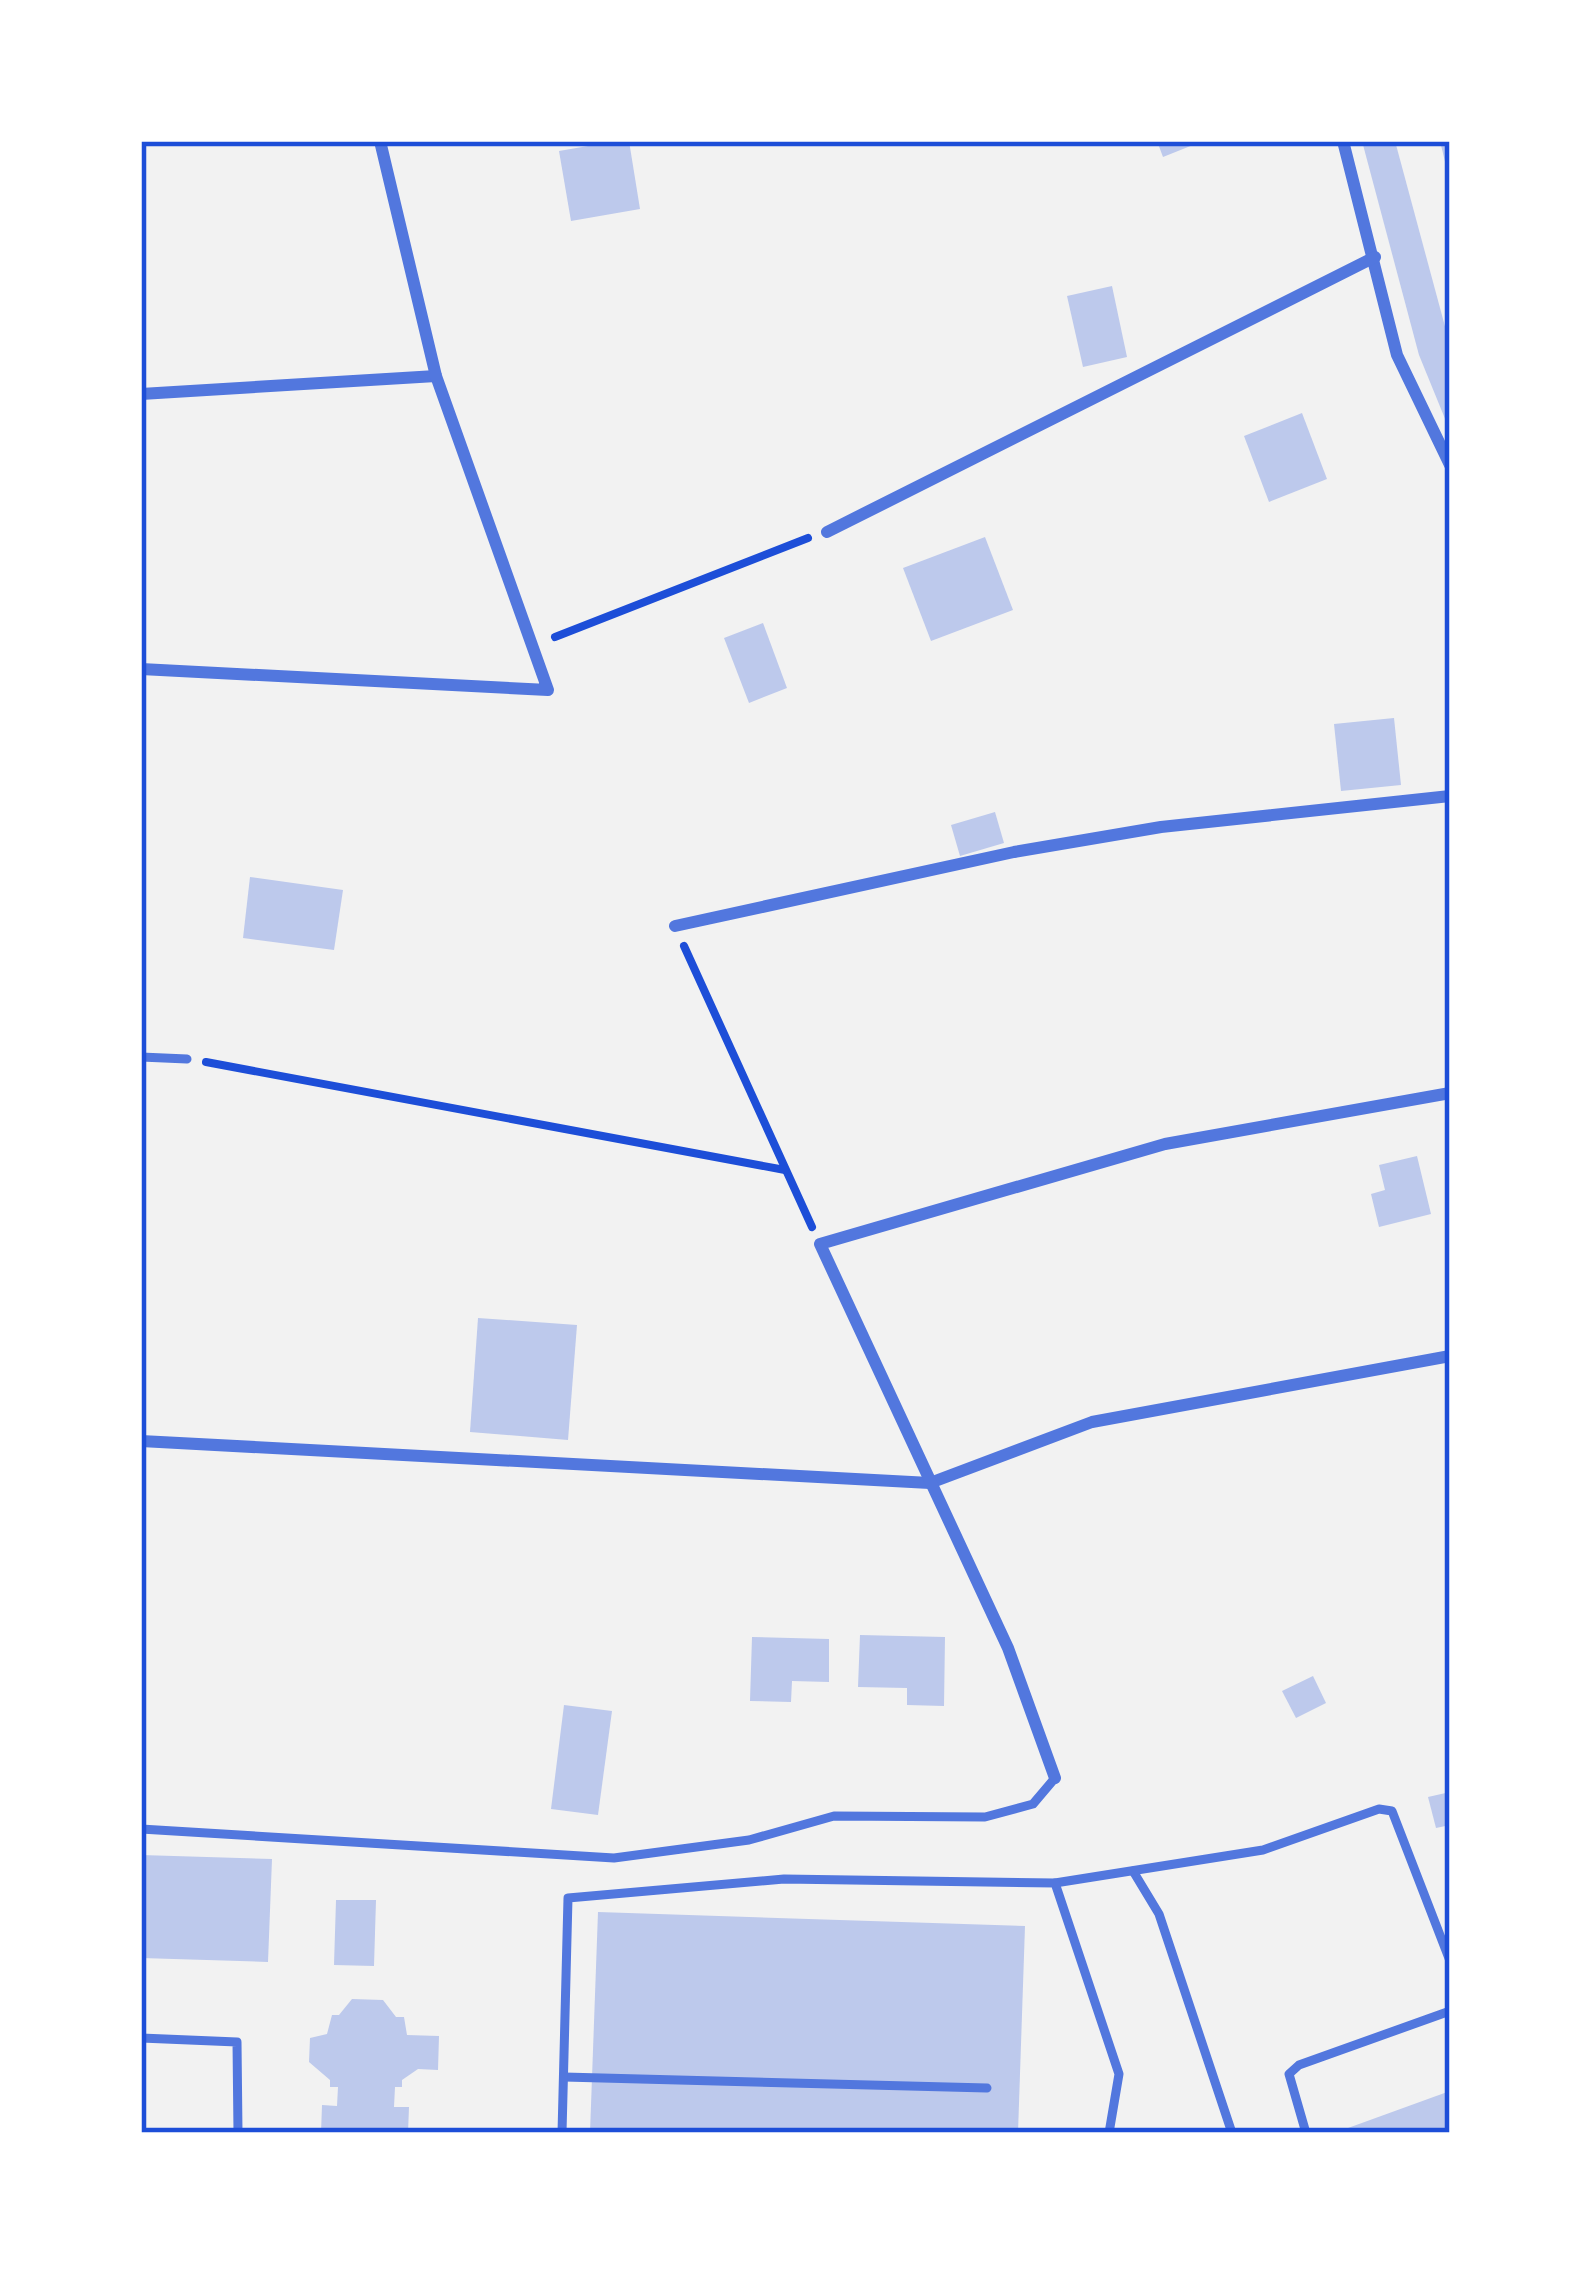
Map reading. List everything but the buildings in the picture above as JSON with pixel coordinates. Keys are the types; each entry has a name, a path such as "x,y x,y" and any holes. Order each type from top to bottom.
{"street":[{"path":"141,669 548,690 436,376 380,141"},
{"path":"1343,141 1397,355 1450,466"},
{"path":"827,532 1375,257"},
{"path":"141,394 436,376"},
{"path":"675,926 1161,827 1450,796"},
{"path":"1055,1778 1008,1648 820,1244 1165,1144 1450,1094"},
{"path":"141,1441 930,1483 1092,1422 1450,1356"}],"lane":[{"path":"141,1057 187,1059"},
{"path":"141,1829 614,1858 749,1840 834,1816 985,1817 1033,1804 1055,1778"},
{"path":"562,2133 568,1898 784,1879 1055,1883 1263,1850 1378,1809 1392,1810 1450,1961"},
{"path":"1133,1871 1160,1913 1232,2133"},
{"path":"1055,1883 1119,2074 1108,2133"},
{"path":"1306,2133 1290,2088 1289,2074 1299,2065 1450,2011"},
{"path":"141,2038 237,2042 238,2133"},
{"path":"564,2077 987,2088"}],"path":[{"path":"568,634 777,548"},
{"path":"675,926 820,1244"},
{"path":"187,1059 785,1169"}]}
